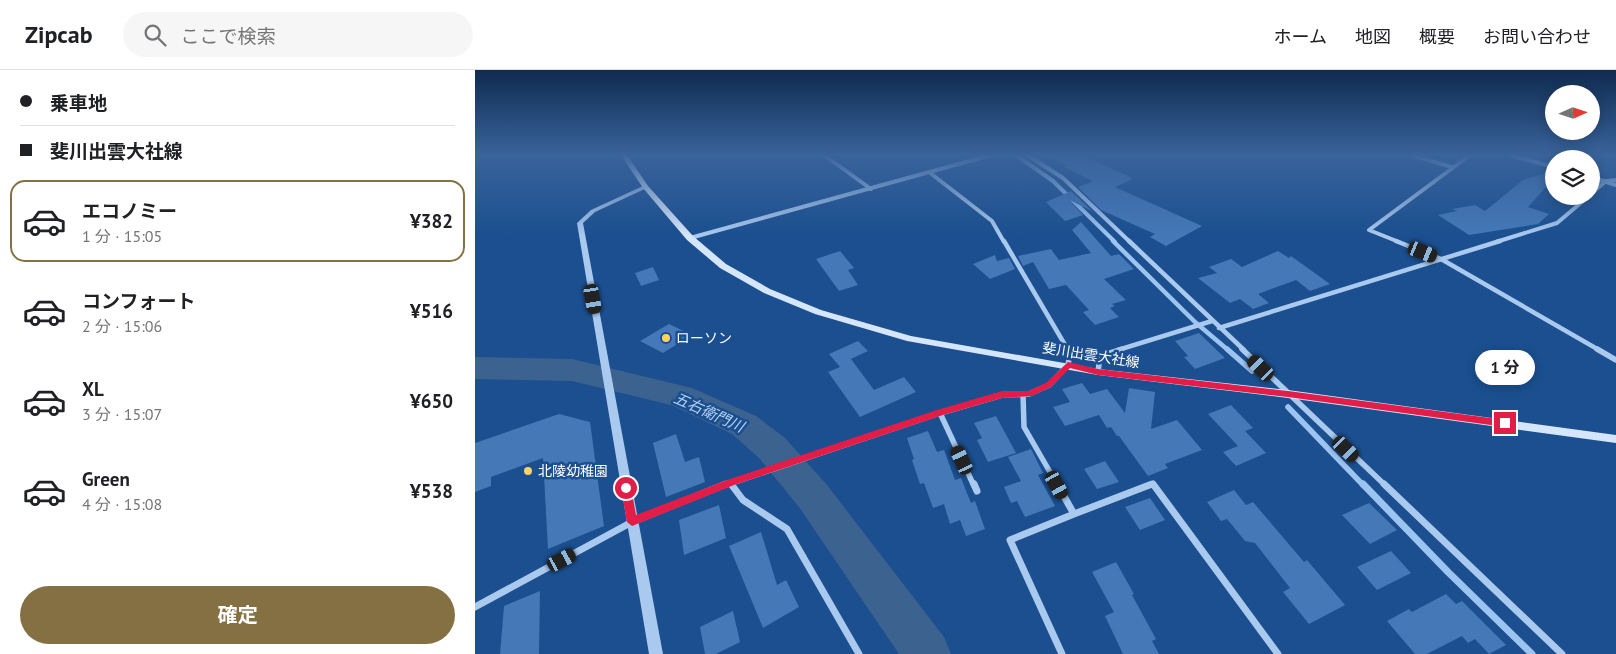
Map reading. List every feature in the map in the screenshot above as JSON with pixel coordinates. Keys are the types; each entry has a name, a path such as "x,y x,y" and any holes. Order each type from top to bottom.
{"main road":[{"name":"斐川出雲大社線","path":"642,182 690,238 723,266 767,291 818,312 910,339 1068,365 1098,372 1288,394 1616,439"}],"street":[{"path":"862,182 871,189"},
{"path":"690,238 894,182"},
{"path":"475,607 632,522 730,482 1002,394 1029,394 1049,385 1068,365 1070,354 992,221 942,182"},
{"path":"1067,182 1562,654"},
{"path":"1432,182 1369,230 1441,259 1616,360"},
{"path":"645,187 593,212 579,223 656,654"},
{"path":"1219,328 1557,224 1579,205"},
{"path":"1098,372 1101,356 1212,321"},
{"path":"1023,394 1024,427 1074,514"},
{"path":"940,413 977,491"},
{"path":"730,482 743,500 787,529 859,654"},
{"path":"1062,654 1010,540 1153,484 1278,654"}],"building":[{"path":"1090,182 1126,182 1115,187 1202,226 1166,246 1150,237 1155,234 1101,210 1078,187"},
{"path":"1520,182 1545,182 1545,188 1528,207 1549,214 1538,224 1469,235 1438,215 1457,211 1452,209 1475,205 1485,211"},
{"path":"1071,191 1092,211 1069,200 1083,215 1065,221 1046,202"},
{"path":"1081,222 1111,256 1119,254 1134,269 1104,279 1126,300 1112,304 1115,306 1110,308 1119,317 1095,325 1083,312 1089,310 1066,285 1049,289 1033,262 1023,266 1018,256 1051,249 1059,260 1091,253 1072,230"},
{"path":"840,251 854,268 848,270 858,285 839,291 816,259"},
{"path":"1278,251 1289,258 1291,256 1330,284 1310,291 1296,280 1258,294 1269,303 1253,309 1240,299 1230,303 1198,278 1217,273 1209,267 1231,259 1242,267"},
{"path":"995,255 997,261 1009,258 1015,269 990,279 973,264"},
{"path":"653,267 659,280 641,286 635,273"},
{"name":"ローソン","path":"669,324 692,335 663,353 640,341"},
{"path":"1199,333 1225,358 1195,369 1184,357 1188,356 1175,341"},
{"path":"858,341 868,351 851,359 874,390 904,377 916,392 860,417 828,372 840,367 829,354"},
{"path":"1082,383 1090,394 1107,389 1125,413 1129,388 1155,392 1151,429 1177,420 1202,450 1165,464 1168,468 1148,476 1119,436 1111,427 1107,428 1099,415 1065,426 1053,407 1070,402 1062,389"},
{"path":"1231,405 1253,428 1245,431 1266,453 1236,466 1223,452 1238,446 1208,414"},
{"path":"559,414 590,422 604,526 548,549 543,458 491,477 491,486 475,492 475,443"},
{"path":"996,416 1016,453 988,462 977,440 982,438 974,423"},
{"path":"928,431 937,452 944,450 955,480 961,478 971,503 975,501 985,529 966,536 960,520 950,524 944,504 933,508 924,483 920,484 907,438"},
{"path":"676,434 685,462 699,457 705,482 666,497 653,443"},
{"path":"1031,449 1043,473 1038,475 1055,506 1025,517 1017,501 1011,503 1004,487 1021,481 1008,457"},
{"path":"1105,461 1119,482 1097,489 1084,469"},
{"path":"1234,490 1246,505 1253,502 1304,562 1307,560 1345,605 1309,624 1283,592 1290,588 1255,543 1245,541 1227,519 1221,521 1207,502"},
{"path":"1150,498 1165,520 1140,530 1125,507"},
{"path":"1369,503 1397,530 1370,544 1342,515"},
{"path":"719,505 726,538 684,555 679,520"},
{"path":"761,532 777,585 786,580 799,607 763,628 729,546"},
{"path":"1391,551 1411,573 1377,590 1357,567"},
{"path":"1116,562 1156,639 1152,641 1159,654 1123,654 1105,616 1114,612 1092,572"},
{"path":"540,591 539,654 500,654 504,606"},
{"path":"1446,594 1456,604 1462,601 1506,645 1489,654 1475,639 1468,643 1462,636 1427,654 1415,654 1387,621 1409,609 1412,612"},
{"path":"733,611 740,642 716,654 705,654 700,627"}],"waterway":[{"path":"1054,182 1115,242"},
{"path":"1113,241 1195,322 1228,350"},
{"path":"1227,349 1252,371"},
{"name":"五右衛門川","path":"475,368 572,370 680,396 744,425 772,448 813,496 927,654"},
{"path":"1288,407 1364,486"},
{"path":"1363,484 1448,572 1532,654"}],"place":[{"name":"ローソン","path":"666,338"},
{"name":"北陵幼稚園","path":"528,471"}],"route":[{"path":"626,488 632,522 730,482 940,413 1002,394 1029,394 1049,385 1068,365 1098,372 1288,394 1505,423"}]}
